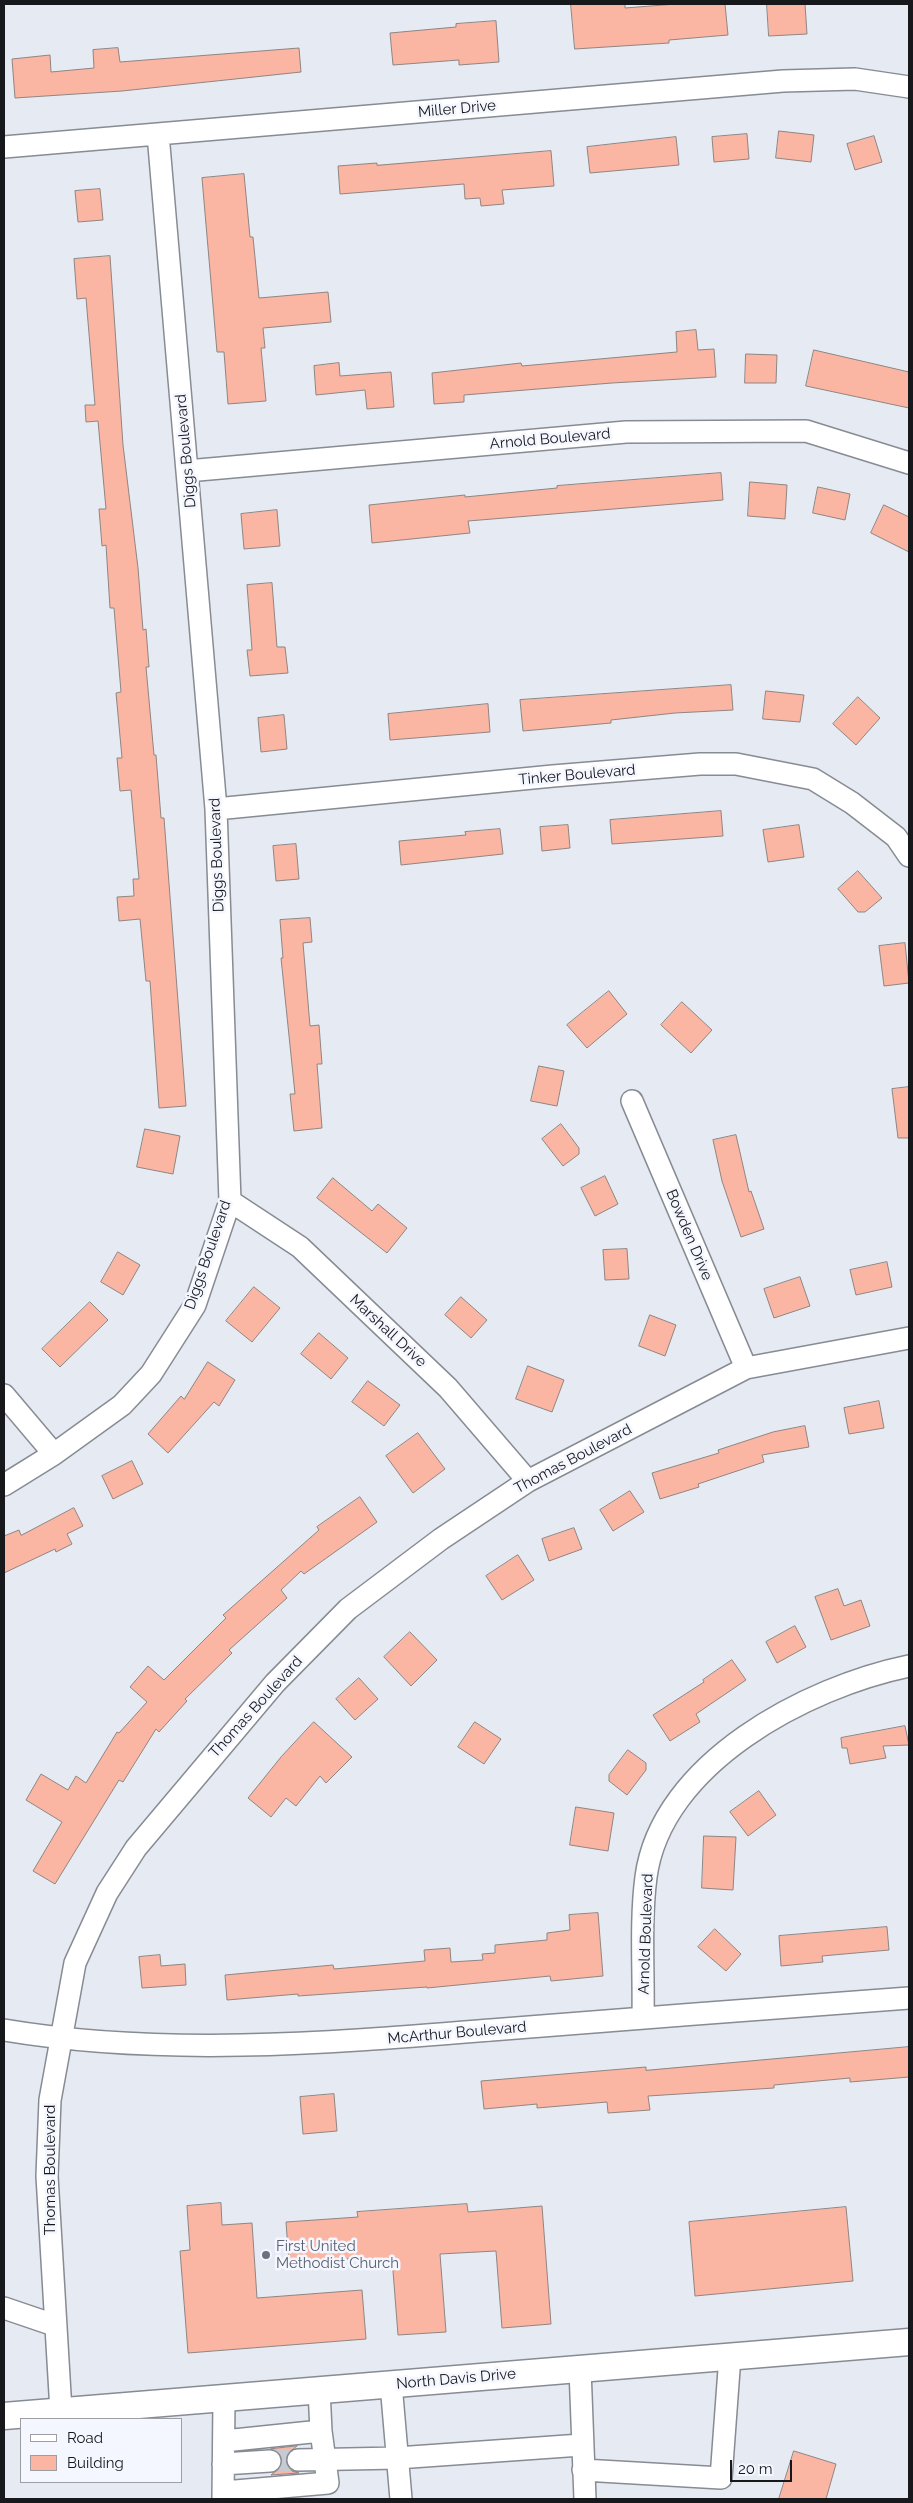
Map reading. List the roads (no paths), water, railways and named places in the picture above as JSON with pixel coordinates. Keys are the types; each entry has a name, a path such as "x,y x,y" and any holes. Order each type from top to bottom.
{"main road":[{"name":"North Davis Drive","path":"4,2416 909,2342"}],"street":[{"name":"Miller Drive","path":"4,147 784,81 855,79 909,87"},
{"name":"Diggs Boulevard","path":"4,1485 54,1454 122,1405 150,1374 195,1305 230,1201 216,809 158,134"},
{"name":"Arnold Boulevard","path":"187,471 635,432 806,431 909,463"},
{"name":"Tinker Boulevard","path":"216,809 553,776 700,764 736,764 813,779 852,803 896,837 909,856"},
{"name":"Bowden Drive","path":"632,1101 746,1368"},
{"name":"Marshall Drive","path":"230,1201 300,1247 448,1388 528,1481"},
{"name":"Thomas Boulevard","path":"61,2411 54,2325 47,2176 50,2100 75,1963 107,1893 136,1848 275,1683 348,1609 441,1539 528,1481 746,1368 909,1338"},
{"path":"4,1395 54,1454"},
{"name":"Arnold Boulevard","path":"643,2018 646,1877 661,1824 707,1766 756,1729 797,1704 842,1685 878,1672 909,1666"},
{"name":"McArthur Boulevard","path":"4,2030 60,2039 243,2046 361,2041 909,1998"},
{"path":"4,2308 54,2325"},
{"path":"583,2470 721,2478 730,2356"},
{"path":"580,2369 584,2499"},
{"path":"391,2384 400,2499"},
{"path":"224,2398 223,2496 328,2483 321,2432 319,2390"},
{"path":"224,2441 321,2432"},
{"path":"298,2460 397,2458 581,2445"},
{"path":"224,2464 270,2461"}],"tunnel":[{"path":"270,2461 298,2460"}],"place":[{"name":"First United Methodist Church","path":"266,2255"}]}
